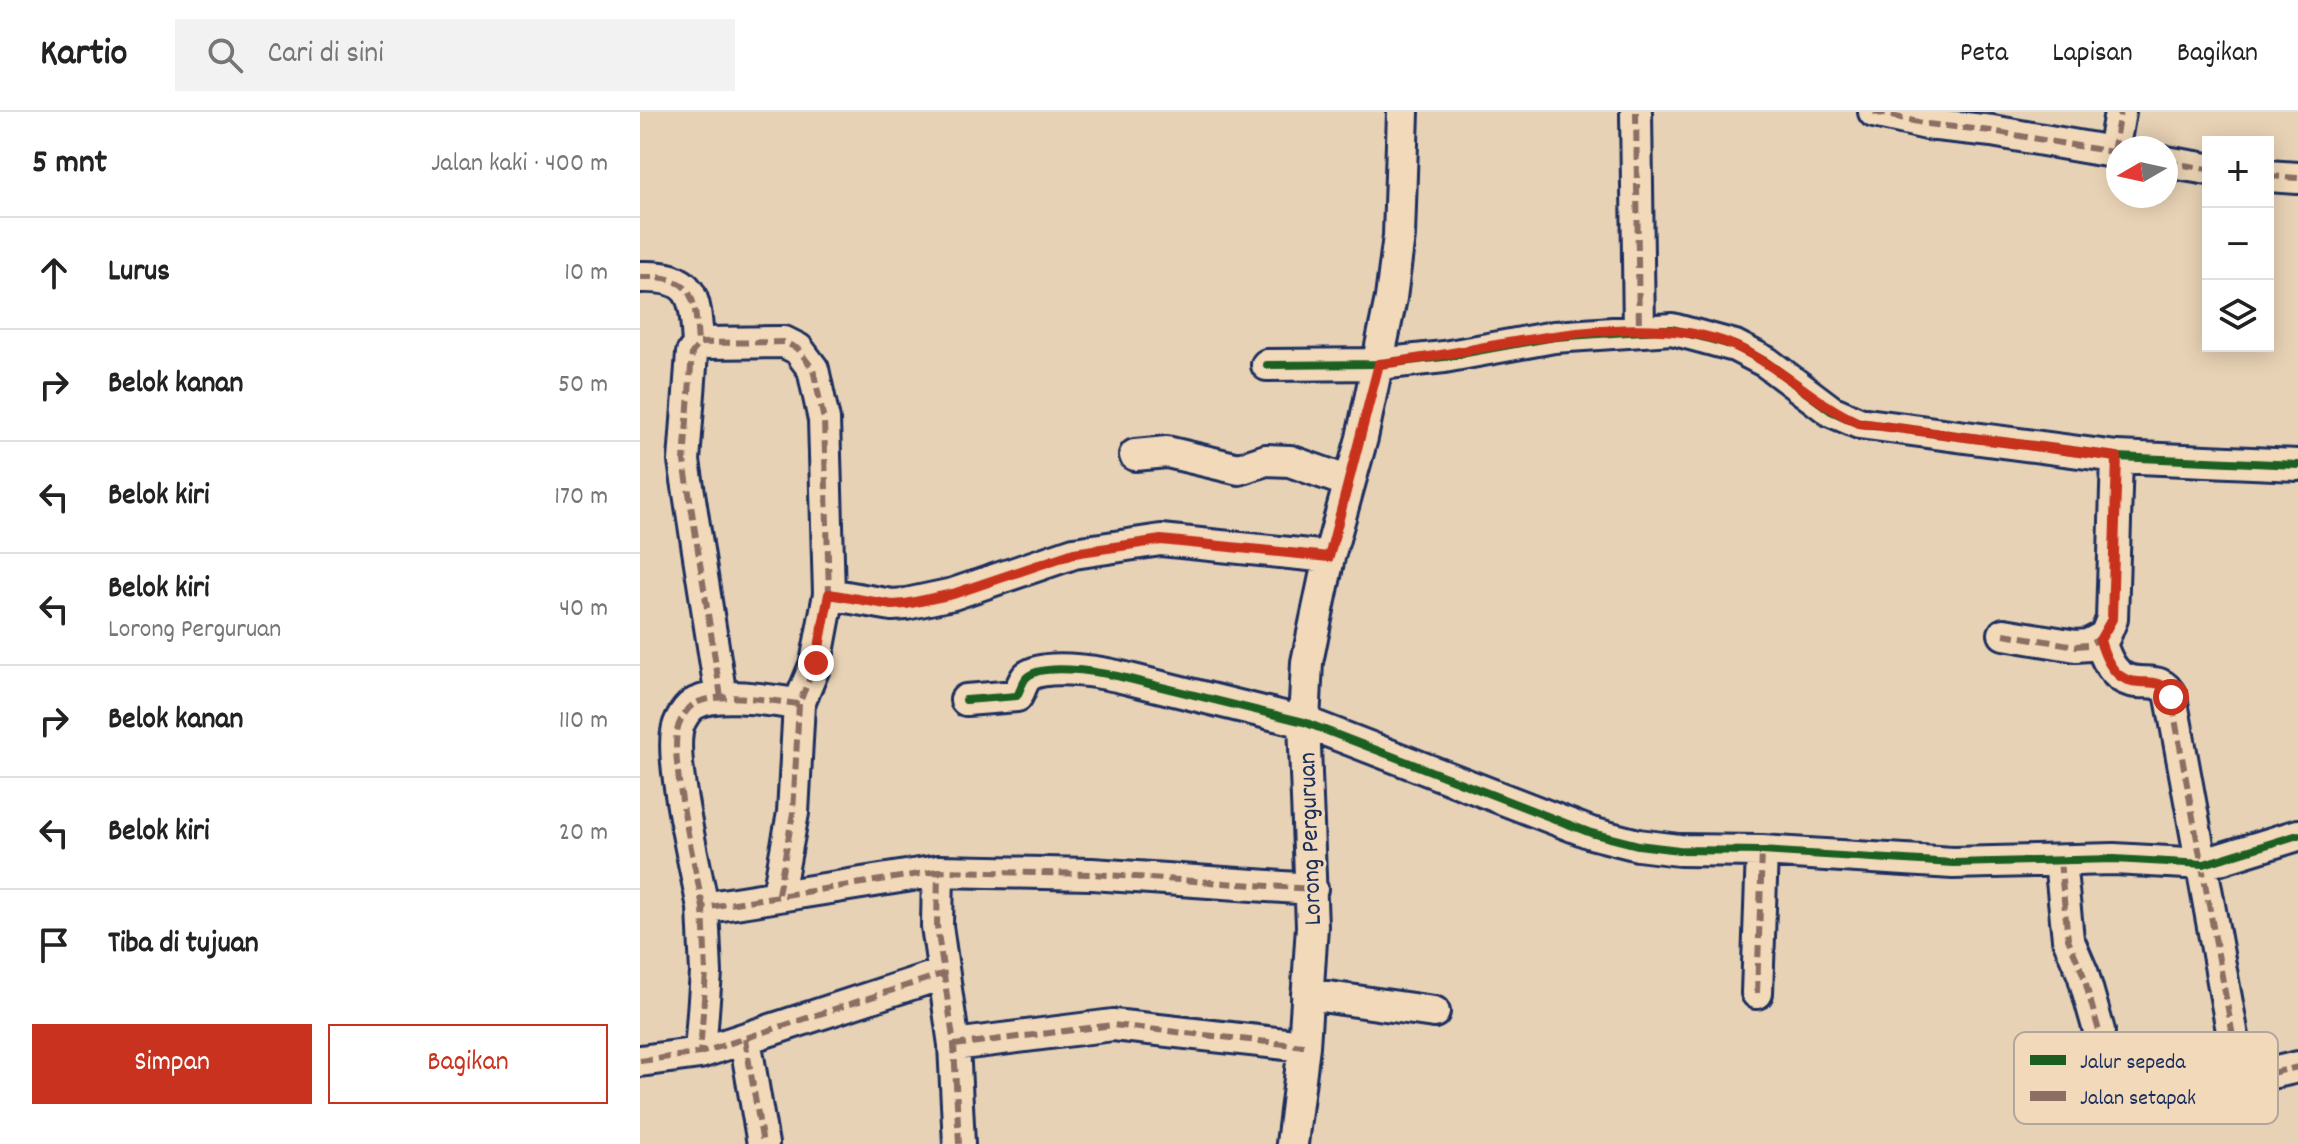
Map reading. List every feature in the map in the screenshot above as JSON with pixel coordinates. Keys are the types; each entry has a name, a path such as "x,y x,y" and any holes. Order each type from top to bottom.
{"street":[{"name":"Lorong Perguruan","path":"1292,1144 1304,1046 1312,889 1304,722 1307,662 1329,557 1379,364 1399,236 1403,112"},
{"path":"1636,112 1639,331"},
{"path":"1874,112 1927,124 1992,131 2106,151"},
{"path":"2118,136 2120,112"},
{"path":"2178,164 2202,168"},
{"path":"2274,176 2298,178"},
{"path":"640,277 672,279 687,286 694,300 698,344 691,360 684,461 721,697"},
{"path":"1267,365 1379,364 1444,357 1554,337 1672,329 1735,346 1766,362 1831,411 1859,423 2117,457 2298,465"},
{"path":"698,344 784,342 798,349 813,369 824,420 829,594 816,663 799,704 793,813 778,894"},
{"path":"1135,455 1167,452 1239,469 1266,460 1290,461 1349,482"},
{"path":"2117,457 2112,619 2100,640 2105,662 2118,677 2159,684 2169,691 2204,864 2233,1032"},
{"path":"829,594 892,605 906,604 953,594 1074,553 1161,540 1329,557"},
{"path":"2004,634 2076,646 2100,640"},
{"path":"966,700 1017,696 1025,680 1036,673 1087,670 1304,722 1591,833 1638,845 1679,850 1762,851 1953,863 2060,861 2204,864 2298,835"},
{"path":"700,1053 706,973 703,908 676,733 688,708 721,697 799,704"},
{"path":"1757,993 1762,851"},
{"path":"2060,861 2068,939 2083,974 2099,1031"},
{"path":"703,908 938,871 1092,874 1312,889"},
{"path":"938,871 937,926 954,1045 959,1144"},
{"path":"640,1061 700,1053 942,974"},
{"path":"1307,994 1434,1012"},
{"path":"954,1045 1113,1025 1304,1046"},
{"path":"745,1039 763,1144"},
{"path":"2278,1072 2298,1067"}],"marked path":[{"path":"1636,112 1639,331"},
{"path":"1874,112 1927,124 1992,131 2106,151"},
{"path":"2116,136 2120,112"},
{"path":"2178,164 2202,168"},
{"path":"2274,176 2298,178"},
{"path":"640,277 658,277 682,285 693,302 698,344"},
{"path":"721,697 684,461 692,353 700,343 784,342 798,349 813,369 824,420 829,594"},
{"path":"2004,634 2076,646 2088,645 2105,636 2112,619 2117,457"},
{"path":"703,908 678,769 676,748 679,724 689,708 706,699 746,698 799,704 816,663 829,594 892,605 906,604 953,594 1074,553 1161,540 1329,557"},
{"path":"2100,640 2108,661 2118,674 2128,680 2157,683 2165,687 2171,697 2232,1032"},
{"path":"778,894 793,813 799,704"},
{"path":"1757,993 1762,851"},
{"path":"2060,861 2068,939 2083,974 2099,1031"},
{"path":"938,871 703,908 706,973 700,1053 942,974"},
{"path":"959,1144 954,1045 937,926 938,871 1092,874 1312,889"},
{"path":"954,1045 1113,1025 1304,1046"},
{"path":"745,1039 763,1144"},
{"path":"640,1061 700,1053"},
{"path":"2278,1072 2298,1067"}],"cycle path":[{"path":"1267,365 1379,364 1444,357 1554,337 1672,329 1735,346 1766,362 1831,411 1859,423 2117,457 2298,465"},
{"path":"966,700 1017,696 1026,678 1043,670 1117,676 1304,722 1591,833 1638,845 1679,850 1762,851 1953,863 2114,859 2204,864 2298,835"}],"route":[{"path":"816,663 829,594 892,605 906,604 953,594 1074,553 1161,540 1329,557 1379,364 1444,357 1554,337 1672,329 1700,334 1735,346 1766,362 1831,411 1859,423 1988,443 2117,457 2112,619 2100,640 2105,662 2115,675 2125,680 2159,684 2169,691 2171,697"}]}
